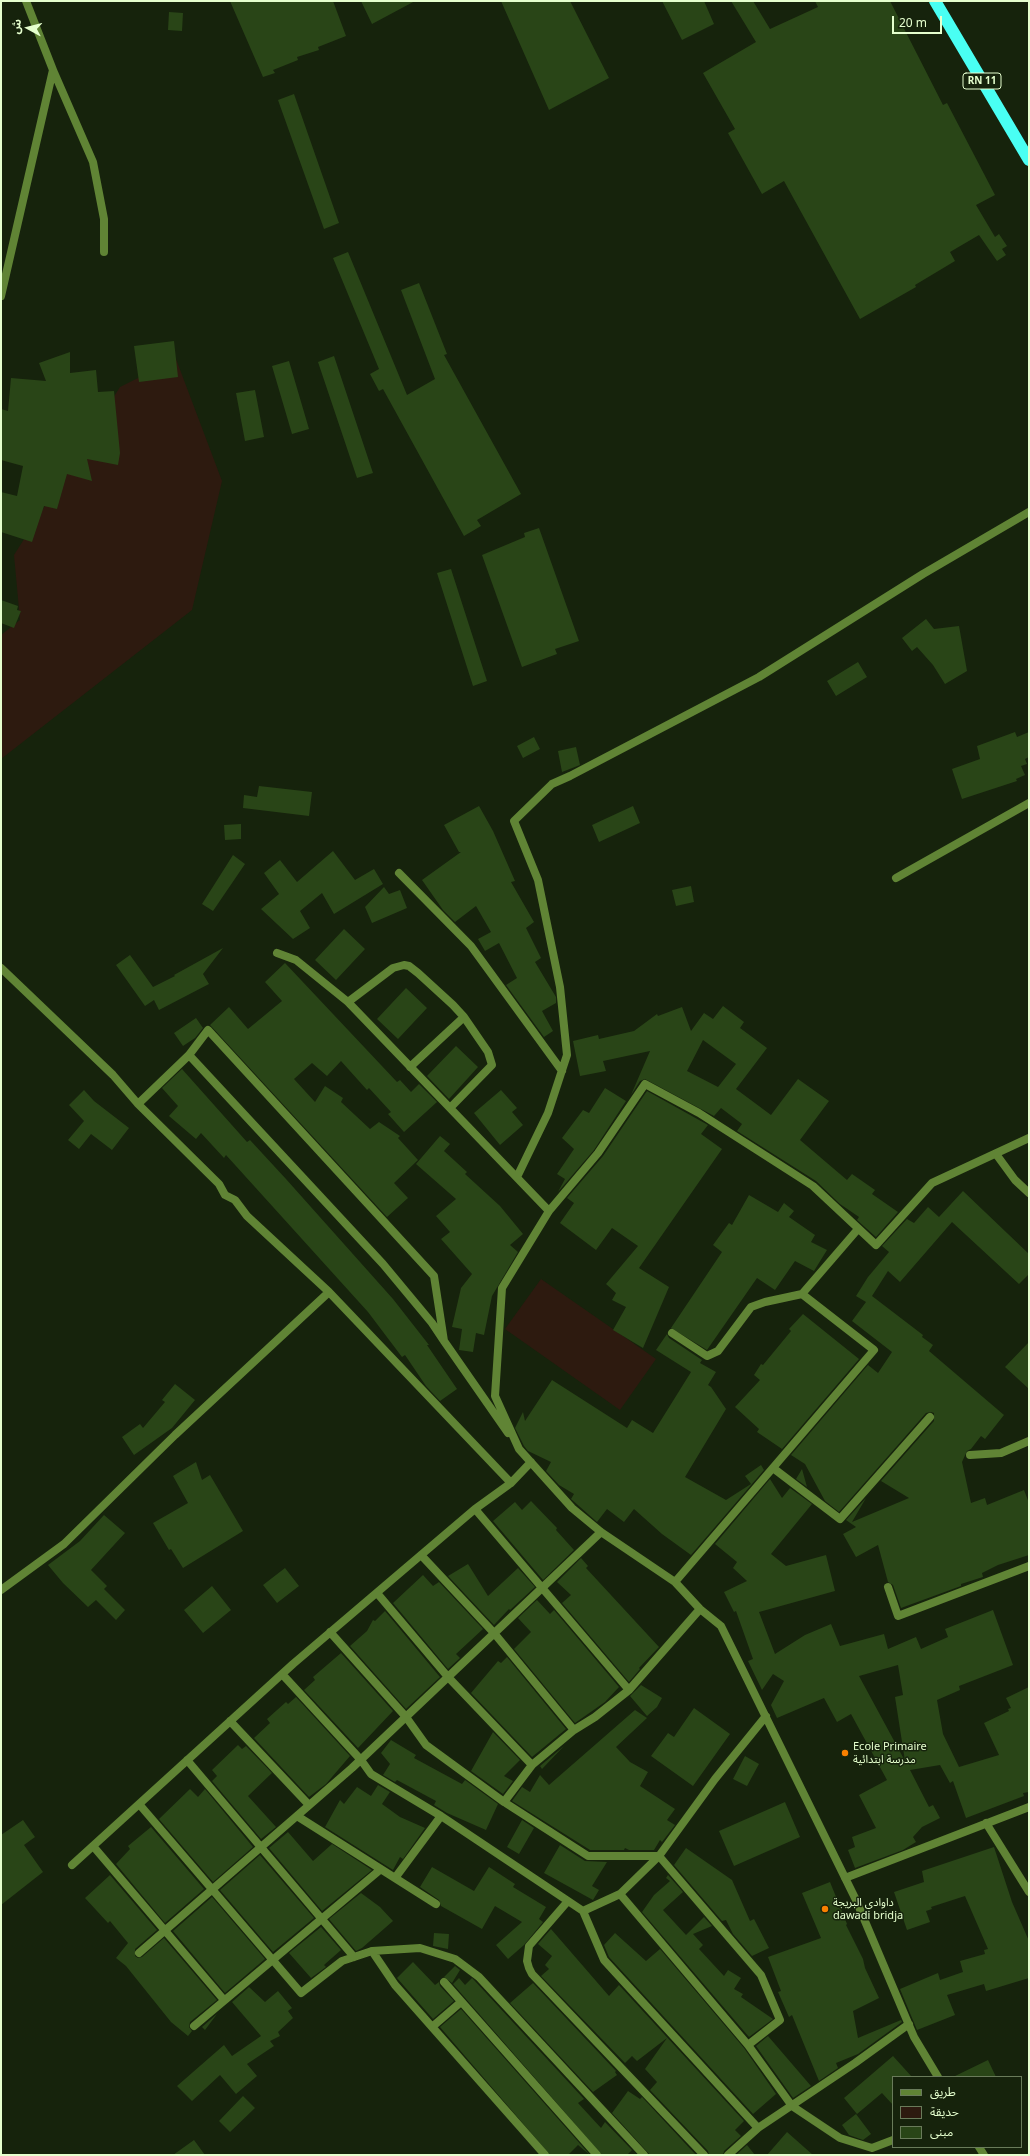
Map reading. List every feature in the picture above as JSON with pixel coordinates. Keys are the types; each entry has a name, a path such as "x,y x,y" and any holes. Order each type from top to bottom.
{"highway":[{"name":"RN 11","path":"935,1 1029,160"}],"street":[{"path":"26,1 93,162 104,219 104,252"},
{"path":"1,296 54,70"},
{"path":"517,1177 548,1113 567,1055 560,987 538,880 514,821 552,784 577,773 759,677 923,574 1029,512"},
{"path":"896,878 1029,803"},
{"path":"399,872 471,946 562,1071"},
{"path":"277,953 296,960 348,1002 549,1211"},
{"path":"348,1002 393,968 404,965 409,966 453,1005 464,1017 488,1052 492,1064 450,1108"},
{"path":"1,968 112,1075 138,1104 219,1184 225,1195 235,1200 247,1216 329,1292 511,1483"},
{"path":"410,1067 464,1017"},
{"path":"138,1104 189,1055 208,1030 434,1276 444,1341"},
{"path":"189,1055 383,1264 432,1323 519,1449 572,1508 602,1532 675,1582 700,1609 721,1626 845,1878 909,2024 937,2076"},
{"path":"519,1449 495,1396 502,1288 549,1211 598,1153 645,1084 698,1113 813,1186 876,1245 932,1183 1029,1138"},
{"path":"996,1154 1015,1180 1029,1193"},
{"path":"672,1333 707,1356 718,1350 751,1307 765,1302 802,1294 858,1229"},
{"path":"1,1590 64,1544 175,1435 329,1292"},
{"path":"675,1582 874,1350 802,1294"},
{"path":"773,1468 840,1519 930,1417"},
{"path":"970,1455 1001,1453 1029,1441"},
{"path":"72,1865 282,1674 475,1509 511,1483 530,1462"},
{"path":"475,1509 629,1690"},
{"path":"139,1953 361,1760 602,1532"},
{"path":"421,1555 494,1634 574,1730"},
{"path":"888,1587 898,1616 1029,1566"},
{"path":"377,1592 448,1677 532,1765"},
{"path":"504,1802 532,1765 574,1730 595,1717 629,1690 700,1609"},
{"path":"330,1632 406,1717 426,1745 504,1802 588,1856 660,1856 761,1975 780,2020 748,2045"},
{"path":"282,1674 361,1760 371,1774 441,1816 583,1911 604,1960 758,2128"},
{"path":"583,1911 620,1894 660,1856 716,1779 766,1716"},
{"path":"230,1721 309,1805"},
{"path":"188,1760 354,1958"},
{"path":"139,1804 211,1890 274,1959 301,1993 342,1961 372,1951 420,1948 455,1959 473,1972 644,2155"},
{"path":"845,1878 1029,1807"},
{"path":"297,1816 436,1904"},
{"path":"395,1878 441,1816"},
{"path":"986,1823 1029,1892"},
{"path":"92,1846 224,2000"},
{"path":"194,2026 380,1869"},
{"path":"620,1894 748,2045 792,2106 840,2138 872,2148 892,2140"},
{"path":"568,1901 529,1946 527,1961 532,1974 704,2155"},
{"path":"372,1951 395,1986 545,2155"},
{"path":"444,1982 597,2155"},
{"path":"432,2026 461,2002"},
{"path":"728,2155 758,2128 855,2063 909,2024"}],"green space":[{"path":"176,359 222,481 192,610 1,759 1,635 20,620 14,555 120,387"},
{"path":"541,1279 656,1359 620,1410 505,1329"}],"building":[{"path":"230,1 333,1 346,36 318,47 319,50 297,57 298,60 273,70 275,73 263,77"},
{"path":"361,1 415,1 372,24"},
{"path":"501,1 570,1 609,78 549,110"},
{"path":"662,1 704,1 714,24 682,40"},
{"path":"731,1 753,1 770,29 818,7 815,1 890,1 943,105 947,103 995,195 976,205 995,237 999,234 1007,246 1002,249 1006,255 997,261 979,235 950,252 955,261 915,285 916,287 860,319 784,181 762,194 728,133 735,129 703,73 756,42"},
{"path":"169,12 183,13 182,31 168,30"},
{"path":"294,94 339,223 324,229 278,100"},
{"path":"348,252 407,395 435,379 401,290 419,283 447,354 444,355 521,494 477,520 481,526 464,536 383,389 379,391 370,374 379,369 333,258"},
{"path":"174,341 178,377 139,382 134,346"},
{"path":"70,352 70,373 96,370 98,392 114,391 120,453 118,465 87,459 92,481 67,474 57,509 44,506 32,542 1,532 1,492 17,496 23,466 1,460 1,409 8,411 11,378 46,381 39,363"},
{"path":"334,356 373,473 357,478 318,362"},
{"path":"289,361 309,429 292,434 272,366"},
{"path":"255,390 264,437 245,441 236,393"},
{"path":"539,528 579,641 555,649 557,654 522,667 482,555 525,537 524,533"},
{"path":"451,569 487,681 473,686 437,573"},
{"path":"1,600 18,606 17,610 21,611 14,628 1,623"},
{"path":"926,619 934,629 959,626 967,671 945,684 933,665 917,647 912,651 902,638"},
{"path":"858,662 867,677 836,696 827,681"},
{"path":"1015,732 1017,737 1029,732 1029,757 1025,759 1027,764 1021,766 1025,775 1016,779 1017,781 962,799 952,769 980,759 977,746"},
{"path":"534,737 540,749 523,758 517,746"},
{"path":"576,747 580,765 562,772 558,751"},
{"path":"259,786 312,792 309,816 243,808 244,795 257,797"},
{"path":"479,806 493,831 515,881 511,882 534,922 526,928 541,958 535,962 556,997 556,1003 542,1011 553,1031 544,1037 506,985 517,978 499,943 485,951 478,939 491,932 476,906 455,922 443,910 422,880 461,852 459,852 444,825"},
{"path":"633,806 640,823 599,842 592,825"},
{"path":"241,824 241,839 225,840 224,825"},
{"path":"333,851 355,880 374,869 383,884 334,914 322,893 300,911 310,928 293,939 261,909 279,894 264,873 280,860 297,882"},
{"path":"233,855 245,864 213,911 202,904"},
{"path":"691,886 694,902 676,906 672,890"},
{"path":"384,887 389,894 400,890 407,908 372,923 365,907"},
{"path":"344,929 365,949 336,980 315,960"},
{"path":"223,948 203,974 209,984 159,1010 154,1000 145,1006 116,965 130,955 153,987"},
{"path":"285,963 397,1082 400,1080 411,1092 419,1084 437,1102 404,1132 388,1114 391,1112 369,1088 367,1090 341,1061 327,1076 312,1063 294,1079 315,1102 325,1086 343,1098 341,1102 370,1129 379,1122 400,1136 398,1138 418,1160 394,1183 408,1198 387,1217 210,1025 229,1007 248,1029 282,1001 265,982"},
{"path":"406,988 427,1008 398,1039 377,1019"},
{"path":"723,1006 744,1022 740,1028 767,1048 736,1089 771,1115 798,1079 829,1101 800,1140 847,1180 852,1174 875,1190 872,1194 898,1212 876,1237 857,1220 859,1217 840,1204 816,1181 737,1131 742,1124 721,1108 714,1116 645,1079 640,1081 631,1095 650,1051 603,1061 606,1071 580,1076 573,1041 598,1035 599,1039 634,1031 657,1014 658,1016 682,1007 691,1031 704,1013 713,1019","holes":["703,1040 736,1064 718,1087 687,1071"]},
{"path":"196,1018 203,1028 195,1038 183,1046 174,1033"},
{"path":"456,1046 478,1067 449,1099 427,1076"},
{"path":"182,1069 247,1142 250,1140 286,1179 393,1299 429,1345 427,1345 457,1389 440,1401 426,1386 405,1355 402,1357 368,1312 226,1155 224,1158 201,1133 196,1139 169,1116 178,1106 162,1088"},
{"path":"605,1088 626,1101 594,1150 558,1192 565,1179 557,1174 574,1149 562,1138 583,1110 589,1113"},
{"path":"84,1090 94,1101 129,1128 112,1150 91,1134 79,1149 68,1140 84,1121 69,1105"},
{"path":"501,1090 517,1108 512,1112 523,1125 500,1145 474,1113"},
{"path":"647,1091 708,1125 701,1134 722,1149 639,1268 669,1287 643,1348 613,1330 626,1307 612,1300 616,1293 606,1284 638,1246 612,1228 596,1250 560,1223 574,1203 567,1198 603,1156"},
{"path":"440,1136 450,1144 444,1151 467,1172 465,1174 500,1206 523,1234 510,1245 518,1252 492,1296 484,1335 476,1333 473,1352 459,1350 462,1329 452,1327 461,1288 472,1274 441,1239 450,1232 436,1216 456,1199 416,1164"},
{"path":"963,1191 1029,1254 1029,1274 1019,1284 952,1222 900,1282 888,1271 872,1296 923,1335 922,1337 933,1345 929,1351 1004,1415 985,1439 981,1436 971,1449 967,1451 962,1462 971,1503 985,1498 987,1505 1024,1490 1029,1503 1029,1555 998,1565 982,1573 983,1577 961,1584 961,1586 901,1608 893,1585 888,1582 878,1545 856,1557 843,1534 856,1527 846,1520 866,1498 852,1522 909,1498 881,1481 934,1421 934,1413 926,1413 839,1512 825,1501 805,1464 791,1455 868,1365 878,1373 892,1352 852,1321 866,1302 856,1296 868,1277 889,1252 882,1246 907,1219 914,1223 928,1207 939,1217"},
{"path":"749,1195 778,1212 784,1203 794,1211 789,1217 815,1235 811,1242 827,1250 814,1271 795,1261 775,1290 757,1278 707,1350 671,1328 722,1252 713,1245 729,1223 732,1225"},
{"path":"803,1314 859,1359 782,1449 757,1432 759,1429 735,1407 760,1380 754,1375 761,1364 763,1365 791,1331 789,1329"},
{"path":"667,1334 669,1338 702,1360 700,1363 716,1372 708,1385 726,1409 685,1477 726,1500 751,1484 745,1476 761,1465 764,1470 691,1555 662,1534 634,1509 624,1522 607,1509 597,1522 571,1499 574,1494 559,1485 546,1471 551,1462 528,1451 515,1428 523,1412 525,1421 552,1380 627,1428 632,1420 653,1433 691,1372 656,1350"},
{"path":"1029,1342 1029,1389 1005,1367"},
{"path":"175,1384 195,1400 172,1428 134,1455 122,1437 140,1424 143,1428 165,1402 162,1400"},
{"path":"196,1462 202,1480 210,1475 243,1531 183,1568 171,1549 169,1550 153,1523 188,1503 173,1476"},
{"path":"802,1469 807,1487 796,1479"},
{"path":"770,1479 782,1498 790,1488 812,1504 771,1554 786,1566 826,1555 835,1591 759,1612 775,1654 805,1635 831,1624 840,1646 884,1634 888,1649 916,1637 921,1649 948,1637 945,1629 993,1610 1013,1665 959,1686 960,1690 937,1700 943,1734 959,1767 999,1755 984,1723 1009,1711 1008,1709 1011,1708 1006,1698 1029,1687 1029,1792 1023,1793 1024,1796 966,1818 953,1781 950,1783 940,1765 910,1770 929,1807 933,1805 940,1818 922,1827 913,1837 916,1842 903,1850 855,1868 848,1850 855,1847 852,1837 876,1828 859,1795 887,1780 851,1714 837,1722 824,1698 777,1718 771,1705 784,1681 773,1674 762,1690 748,1661 753,1659 736,1611 734,1612 724,1592 747,1581 733,1568 737,1562 715,1544","holes":["898,1665 903,1695 895,1697 905,1761 859,1676"]},
{"path":"531,1501 557,1528 556,1530 574,1550 543,1580 493,1521 515,1502 522,1510"},
{"path":"104,1515 125,1533 91,1570 107,1586 104,1589 125,1610 116,1620 96,1600 88,1607 63,1583 48,1565 80,1541"},
{"path":"581,1558 588,1566 586,1568 659,1647 639,1668 640,1669 629,1682 562,1603 571,1595 557,1582"},
{"path":"468,1564 488,1596 518,1568 535,1587 510,1610 509,1609 494,1625 448,1576"},
{"path":"285,1568 299,1586 277,1603 263,1585"},
{"path":"423,1575 433,1586 439,1582 483,1629 456,1654 460,1658 448,1669 393,1603"},
{"path":"212,1586 231,1610 203,1633 184,1610"},
{"path":"537,1600 550,1614 554,1610 619,1687 605,1702 575,1723 514,1649 531,1632 518,1618"},
{"path":"385,1611 440,1677 406,1709 350,1646 367,1631 373,1620 375,1621"},
{"path":"341,1653 393,1711 358,1748 304,1690 315,1680 313,1677"},
{"path":"507,1657 566,1729 532,1757 471,1693 498,1661 501,1663"},
{"path":"641,1685 662,1698 657,1707 647,1716 630,1696"},
{"path":"296,1697 350,1756 326,1784 309,1797 254,1738 270,1723 267,1719 286,1702 288,1704"},
{"path":"694,1708 730,1734 693,1786 651,1756 668,1733 674,1737"},
{"path":"635,1710 647,1718 616,1747 630,1762 648,1772 640,1786 675,1809 667,1820 675,1825 662,1842 660,1840 654,1850 629,1850 625,1848 624,1850 590,1850 512,1801 522,1787 530,1792 540,1775 549,1785"},
{"path":"493,1732 520,1760 504,1776 513,1781 503,1794 471,1771"},
{"path":"391,1740 416,1755 414,1758 462,1784 465,1780 498,1804 486,1830 447,1813 434,1805 436,1801 397,1780 395,1782 383,1775 390,1764 381,1753"},
{"path":"238,1745 242,1749 246,1746 272,1773 248,1796 276,1827 261,1839 212,1781 217,1776 212,1770"},
{"path":"564,1746 542,1769 540,1766"},
{"path":"745,1756 759,1764 747,1786 733,1779"},
{"path":"378,1785 390,1792 382,1804 400,1817 425,1828 403,1859 400,1857 393,1870 325,1827 340,1800 344,1804 357,1787 371,1796"},
{"path":"190,1789 198,1797 205,1789 253,1847 213,1882 159,1819"},
{"path":"785,1802 800,1837 734,1866 719,1831"},
{"path":"23,1820 35,1837 24,1845 43,1872 1,1905 1,1835"},
{"path":"522,1820 534,1828 519,1854 507,1847"},
{"path":"151,1827 204,1889 165,1923 116,1864 130,1849 128,1846"},
{"path":"288,1832 313,1861 332,1844 372,1870 322,1911 269,1848"},
{"path":"560,1845 585,1861 607,1862 592,1886 599,1890 593,1900 544,1873"},
{"path":"994,1847 1012,1902 1029,1941 1029,1978 986,1991 984,1984 947,1995 955,2015 917,2030 900,1989 938,1973 940,1980 963,1972 960,1961 985,1954 984,1950 988,1949 965,1896 931,1907 932,1909 926,1911 930,1922 907,1930 894,1892 924,1882 922,1871"},
{"path":"686,1848 732,1880 750,1921 754,1919 769,1948 752,1956 733,1934 726,1920 722,1921 674,1865"},
{"path":"260,1855 314,1918 273,1952 220,1890"},
{"path":"432,1867 474,1891 489,1867 515,1884 513,1887 546,1907 539,1919 543,1922 524,1945 508,1959 496,1945 522,1922 495,1906 482,1929 441,1906 439,1900 420,1887"},
{"path":"110,1875 157,1930 135,1949 135,1956 138,1958 142,1957 164,1938 217,2000 190,2022 189,2027 192,2031 188,2036 171,2022 126,1966 116,1958 128,1943 110,1921 108,1923 85,1898"},
{"path":"668,1875 683,1892 663,1910 686,1935 704,1917 712,1926 693,1934 703,1945 699,1949 724,1976 728,1970 741,1978 734,1989 743,1994 741,1997 773,2019 749,2037 642,1912 654,1895 670,1881 666,1878"},
{"path":"830,1882 847,1924 846,1925 863,1959 865,1968 879,1998 853,2011 858,2038 901,2020 902,2022 858,2054 836,2063 838,2068 819,2081 792,2015 789,2017 778,1992 781,1991 768,1957 821,1938 802,1893"},
{"path":"361,1893 380,1907 393,1921 362,1948 356,1951 329,1919"},
{"path":"212,1897 265,1959 225,1993 173,1931"},
{"path":"321,1927 341,1950 324,1965 326,1967 311,1978 289,1953"},
{"path":"551,1929 609,1996 619,1985 744,2121 735,2130 741,2136 724,2151 723,2155 709,2155 708,2151 650,2090 657,2082 645,2069 667,2038 637,2061 632,2056 625,2063 541,1976 549,1969 545,1965 552,1956 538,1944"},
{"path":"434,1933 449,1934 448,1949 433,1946"},
{"path":"615,1933 646,1961 660,1949 744,2048 776,2094 753,2114 609,1957 604,1945"},
{"path":"413,1962 435,1985 439,1982 440,1986 454,2001 433,2019 397,1978"},
{"path":"455,1966 460,1970 452,1983 444,1977"},
{"path":"459,1978 465,1985 472,1978 474,1980 584,2099 578,2103 601,2128 605,2122 632,2150 627,2155 602,2155 453,1984"},
{"path":"533,1983 616,2071 615,2072 617,2075 593,2092 510,2003"},
{"path":"249,1987 265,2002 278,1991 292,2008 288,2011 293,2018 278,2032 280,2036 270,2041 274,2046 247,2064 257,2076 236,2094 220,2075 192,2101 177,2086 224,2045 232,2056 261,2036 232,2002"},
{"path":"461,2009 590,2155 578,2145 568,2155 550,2155 440,2027"},
{"path":"217,2014 205,2030 202,2027"},
{"path":"768,2036 811,2086 793,2098 756,2046"},
{"path":"893,2056 911,2076 892,2076 892,2104 882,2093 857,2114 844,2098"},
{"path":"988,2060 996,2076 955,2076"},
{"path":"628,2091 640,2099 642,2097 696,2155 650,2155 612,2113"},
{"path":"243,2096 255,2108 230,2132 219,2121"},
{"path":"856,2114 871,2134 863,2140 849,2135 842,2125"},
{"path":"787,2132 813,2155 767,2155"},
{"path":"194,2140 205,2155 173,2155"},
{"path":"747,2145 755,2155 736,2155"}],"place":[{"name":"Ecole Primaire مدرسة ابتدائية","path":"845,1753"},
{"name":"داوادي البريجة dawadi bridja","path":"825,1909"}]}
